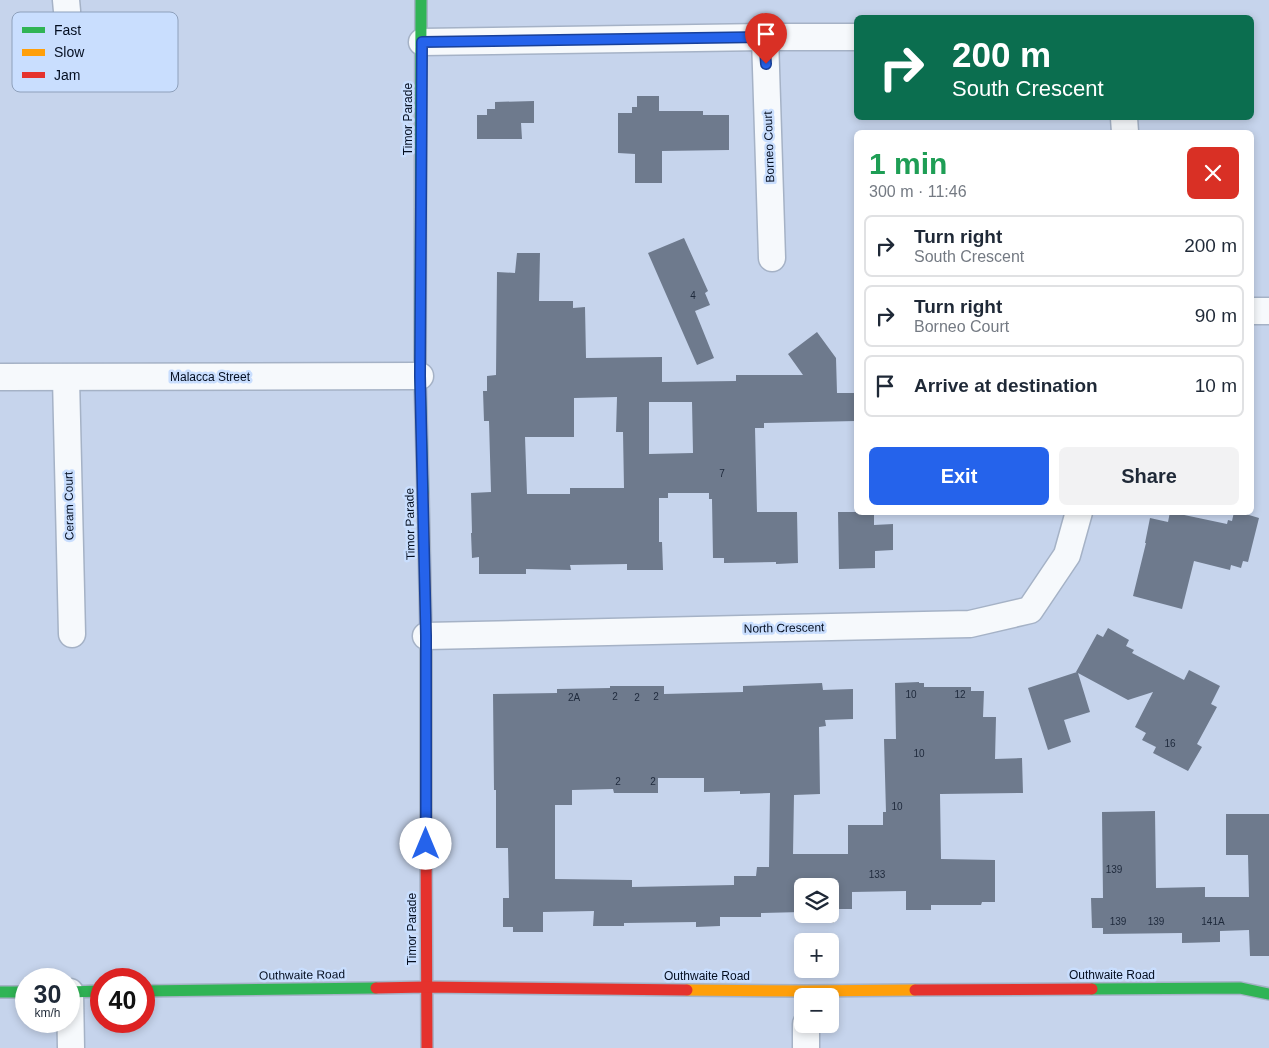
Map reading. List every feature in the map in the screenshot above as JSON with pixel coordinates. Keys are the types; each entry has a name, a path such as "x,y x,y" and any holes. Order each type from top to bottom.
{"street":[{"name":"Timor Parade","path":"421,0 420,376 426,636 427,1048"},
{"name":"Borneo Court","path":"764,37 772,258"},
{"path":"422,42 854,37"},
{"path":"1254,311 1269,311"},
{"name":"Malacca Street","path":"0,377 420,376"},
{"name":"Ceram Court","path":"66,378 72,634"},
{"name":"North Crescent","path":"426,636 970,624 1030,610 1067,555 1078,515"},
{"name":"Outhwaite Road","path":"155,991 426,987 794,994"},
{"name":"Outhwaite Road","path":"839,994 1240,988 1269,994"},
{"path":"0,992 15,992"},
{"path":"71,1033 71,1048"},
{"path":"806,1033 806,1048"}],"building":[{"path":"637,96 659,96 659,111 703,111 703,115 729,115 729,150 662,151 662,183 635,183 635,154 618,153 618,113 632,113 632,107 637,107"},
{"path":"534,101 534,123 521,123 522,139 477,139 477,115 487,115 487,109 495,109 495,102"},
{"path":"684,238 708,291 705,293 710,305 695,311 714,358 697,365 648,253"},
{"path":"517,253 540,253 539,301 573,301 573,308 585,307 586,358 662,357 662,382 736,381 736,375 803,375 788,354 817,332 836,358 837,393 854,393 854,421 764,423 764,428 755,428 757,512 797,512 798,563 724,563 724,558 713,558 712,499 709,499 709,493 668,493 668,498 659,498 659,542 662,542 663,570 627,570 627,564 570,565 571,570 526,569 526,574 479,574 479,557 472,558 471,493 491,492 489,421 484,421 483,391 487,391 487,376 496,375 497,272 515,273","holes":["617,397 616,432 623,432 624,488 570,488 570,494 527,494 525,437 574,437 574,398","649,402 692,402 693,453 649,454"]},
{"path":"838,512 854,512 854,515 874,515 874,525 893,524 893,550 875,551 875,568 839,569"},
{"path":"1169,515 1184,515 1227,524 1228,520 1232,521 1233,515 1249,515 1259,518 1248,562 1243,561 1241,568 1231,565 1230,570 1194,561 1182,609 1133,596 1150,518 1168,522"},
{"path":"1108,628 1129,640 1126,646 1134,650 1132,653 1184,680 1189,670 1220,686 1211,704 1217,707 1197,744 1202,747 1188,771 1153,753 1156,747 1142,740 1146,733 1135,727 1153,692 1128,700 1078,673 1090,712 1064,720 1071,742 1048,750 1028,688 1077,672 1097,634 1103,637"},
{"path":"919,682 924,683 924,687 971,687 971,691 984,691 983,717 996,717 995,759 1022,758 1023,793 940,794 941,859 995,860 995,902 982,902 981,905 931,905 931,910 906,910 906,891 852,892 852,909 839,909 839,878 794,878 794,912 761,913 761,917 720,917 720,926 696,927 696,922 624,923 624,926 593,926 594,911 543,912 543,932 513,932 513,927 503,927 503,898 509,898 508,848 496,848 493,694 557,693 557,689 610,688 610,686 664,686 664,694 743,692 743,686 822,683 823,690 853,689 853,719 825,720 826,726 819,727 820,794 794,795 793,854 848,854 848,825 883,825 883,812 886,812 884,739 896,739 895,683","holes":["658,778 704,778 704,792 740,791 740,794 770,793 769,867 757,867 756,876 734,876 734,885 632,887 632,880 555,879 555,805 572,805 572,790 613,789 614,793 658,793"]},
{"path":"1155,811 1156,888 1205,887 1205,897 1249,897 1248,855 1226,855 1226,814 1269,814 1269,956 1250,956 1249,930 1220,931 1220,942 1182,943 1182,933 1103,934 1103,928 1092,928 1091,898 1103,898 1102,812"}],"traffic: fast":[{"path":"421,0 420,376 423,494"},
{"path":"155,991 376,988"},
{"path":"1092,989 1240,988 1269,994"},
{"path":"80,992 90,991"},
{"path":"0,992 15,992"}],"traffic: slow":[{"path":"423,494 426,636 426,836"},
{"path":"687,990 915,990"}],"traffic: jam":[{"path":"426,836 427,1048"},
{"path":"376,988 687,990"},
{"path":"915,990 1092,989"}],"route":[{"path":"426,844 426,636 420,376 422,42 764,37 766,64"}]}
